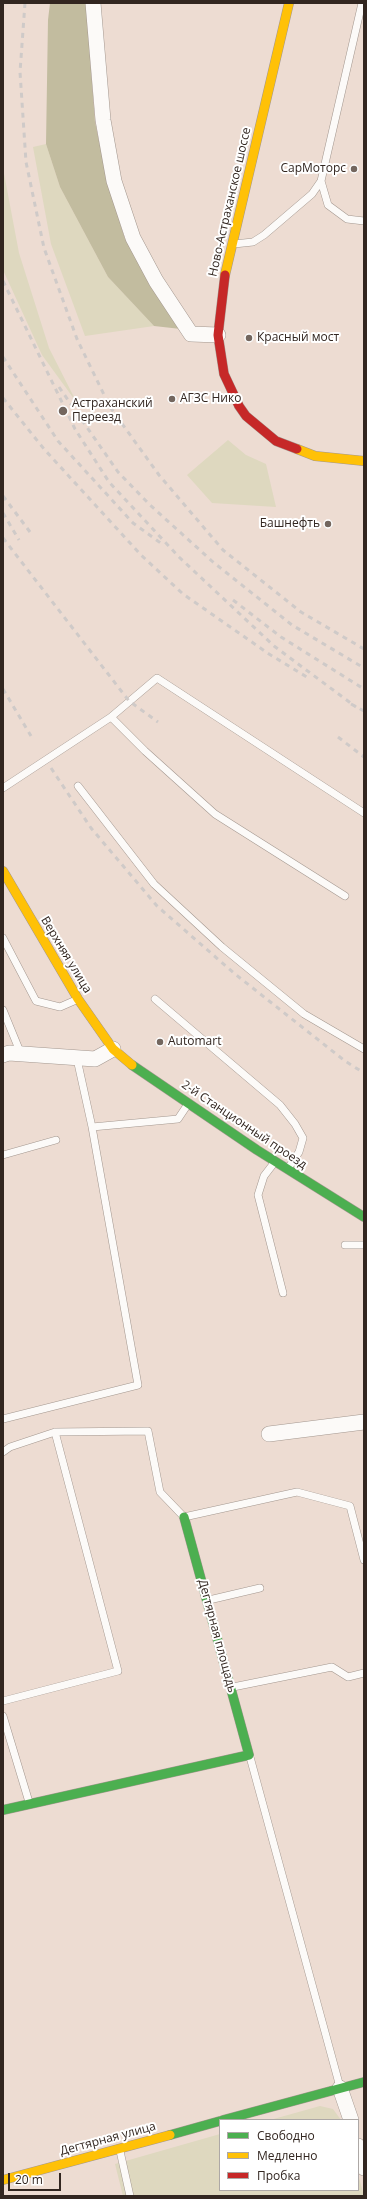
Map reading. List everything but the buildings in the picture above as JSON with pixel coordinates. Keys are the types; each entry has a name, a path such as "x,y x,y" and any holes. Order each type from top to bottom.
{"main road":[{"name":"Ново-Астраханское шоссе","path":"289,3 231,244 223,288 218,335 224,374 239,406 246,416 271,437 295,450 315,456 352,461 364,461"},
{"name":"Верхняя улица","path":"3,872 78,999 113,1049"},
{"name":"2-й Станционный проезд","path":"113,1049 128,1063 275,1161 364,1217"},
{"name":"Дегтярная площадь","path":"184,1517 249,1755"},
{"path":"3,1810 249,1755"},
{"path":"227,2119 364,2082"},
{"name":"Дегтярная улица","path":"3,2180 219,2121"}],"street":[{"path":"92,3 103,120 114,181 133,238 156,281 191,334 218,335"},
{"path":"3,1055 21,1054 77,1059 95,1059 113,1049"},
{"path":"269,1434 364,1422"},
{"path":"340,2088 351,2119"},
{"path":"359,2150 364,2168"}],"lane":[{"path":"231,244 253,242 264,235 312,194 321,181 362,3"},
{"path":"321,181 328,205 347,219 364,222"},
{"path":"3,788 111,717 157,678 364,813"},
{"path":"111,717 145,751 215,814 344,896"},
{"path":"78,786 154,884 222,947 304,1014 364,1049"},
{"path":"3,938 36,1001 60,1007 78,999"},
{"path":"155,999 280,1105 288,1114 303,1138 299,1152 288,1169"},
{"path":"3,1010 21,1054"},
{"path":"3,1419 138,1385 92,1127 77,1059"},
{"path":"92,1127 178,1119 189,1103"},
{"path":"3,1155 56,1140"},
{"path":"275,1161 264,1176 258,1195 283,1293"},
{"path":"345,1245 364,1245"},
{"path":"3,1452 10,1447 54,1432 148,1431 160,1492 184,1517 297,1492 350,1506 364,1560"},
{"path":"3,1701 118,1671 54,1432"},
{"path":"207,1600 260,1588"},
{"path":"230,1688 332,1667 348,1677 364,1673"},
{"path":"3,1716 30,1804"},
{"path":"249,1755 340,2088"},
{"path":"119,2148 130,2196"}],"shaded area":[{"path":"50,3 86,3 95,122 108,184 125,239 181,329 154,326 108,277 60,187 46,144 48,20"},
{"path":"46,144 60,187 108,277 154,326 85,336 51,244 33,147"},
{"path":"3,168 19,253 49,348 77,403 42,355 3,270"},
{"path":"228,440 246,455 266,464 276,507 212,503 187,475"},
{"path":"320,2106 333,2109 340,2119 274,2119"},
{"path":"219,2134 219,2191 359,2191 359,2178 364,2196 123,2196 115,2164"}],"railway":[{"path":"25,3 20,72 26,162 44,248 77,339 110,407 159,475 223,550 301,612 364,649"},
{"path":"3,281 75,429 109,482 179,557 274,646 356,707"},
{"path":"3,357 58,441 133,523 162,544"},
{"path":"59,387 118,472 150,505 213,562 292,625 364,668"},
{"path":"3,398 44,449 141,555 183,594 269,654 310,679"},
{"path":"3,496 30,532"},
{"path":"3,513 19,540"},
{"path":"3,538 129,701 158,722"},
{"path":"233,600 281,637 364,689"},
{"path":"3,689 31,736"},
{"path":"351,704 364,711"},
{"path":"338,737 364,757"},
{"path":"51,768 91,828 157,906 235,974 345,1061 364,1073"}],"traffic: fast":[{"path":"132,1065 257,1150 364,1217"},
{"path":"3,1810 249,1755 184,1517"},
{"path":"227,2119 364,2082"},
{"path":"170,2135 219,2121"}],"traffic: slow":[{"path":"225,275 289,3"},
{"path":"297,449 315,456 364,461"},
{"path":"3,871 78,999 113,1049 132,1065"},
{"path":"3,2180 170,2135"}],"traffic: jam":[{"path":"225,275 218,335 224,374 239,406 246,416 276,441 297,449"}],"place":[{"name":"СарМоторс","path":"354,169"},
{"name":"Красный мост","path":"249,338"},
{"name":"АГЗС Нико","path":"172,399"},
{"name":"Астраханский Переезд","path":"63,411"},
{"name":"Башнефть","path":"328,524"},
{"name":"Automart","path":"160,1042"}]}
